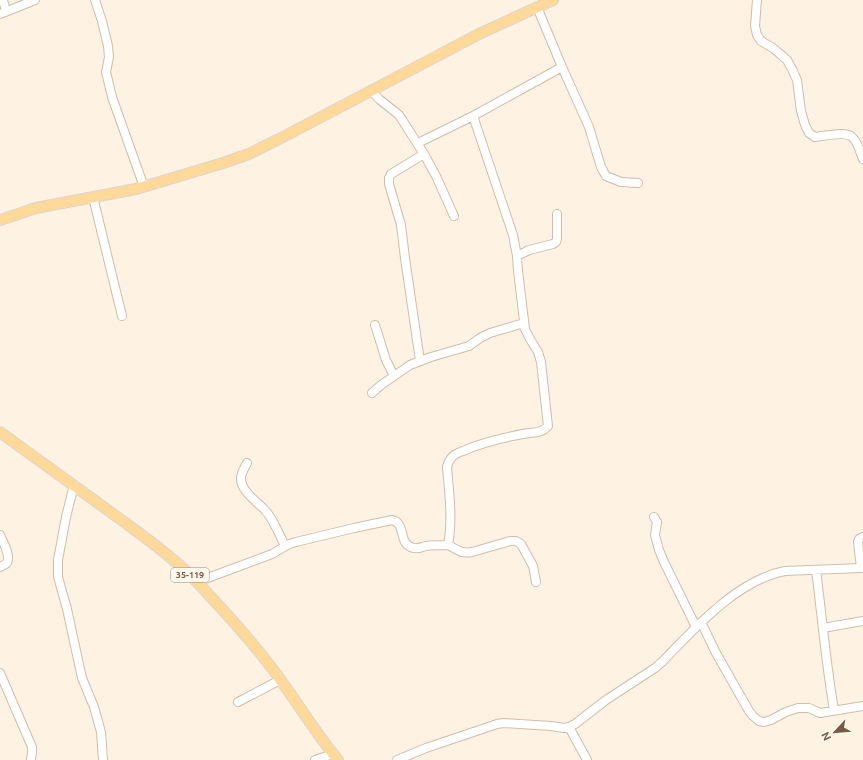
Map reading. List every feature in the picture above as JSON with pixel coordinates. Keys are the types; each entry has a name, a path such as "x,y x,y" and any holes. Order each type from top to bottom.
{"main road":[{"path":"0,220 36,208 144,187 249,154 479,34 553,0"},
{"name":"35-119","path":"0,432 157,547 197,582 259,652 290,692 336,757"}],"street":[{"path":"2,0 3,13 35,0"},
{"path":"95,0 108,46 109,57 106,72 112,97 144,187"},
{"path":"757,0 755,26 757,35 761,41 774,48 786,60 792,69 797,80 801,111 809,133 815,137 845,134 852,136 858,144 863,159"},
{"path":"538,7 562,67 589,127 601,167 606,176 621,182 638,183"},
{"path":"418,143 473,116 562,67"},
{"path":"371,90 379,99 399,115 418,143 436,176 454,216"},
{"path":"448,544 450,537 450,512 447,467 448,461 454,455 479,444 526,433 538,432 545,430 548,426 541,362 538,352 525,329 517,256 513,236 473,116"},
{"path":"420,361 401,225 389,184 389,178 391,174 424,154"},
{"path":"93,197 122,316"},
{"path":"517,256 529,250 556,242 557,214"},
{"path":"372,393 410,365 469,346 490,332 524,323"},
{"path":"375,325 386,360 394,376"},
{"path":"247,463 241,478 242,484 272,520 285,546"},
{"path":"74,485 58,560 58,577 67,609 82,678 102,732 103,760"},
{"path":"654,517 657,522 655,535 664,562 753,716 759,721 764,722 798,708 809,708 820,713 827,713 834,710 863,706"},
{"path":"197,582 272,554 285,546 296,542 392,520 397,521 399,524 404,542 408,546 414,548 448,544 461,552 466,553 516,540 521,544 533,566 536,582"},
{"path":"0,535 8,554 6,564 0,568"},
{"path":"397,760 426,748 497,724 503,723 564,728 569,727 606,700 655,668 699,624 733,596 759,579 784,571 862,568 858,542 859,539 863,537"},
{"path":"816,570 828,675 834,710"},
{"path":"823,628 863,621"},
{"path":"0,674 32,747 31,760"},
{"path":"238,702 280,680"},
{"path":"569,727 587,760"},
{"path":"315,760 336,757"}]}
